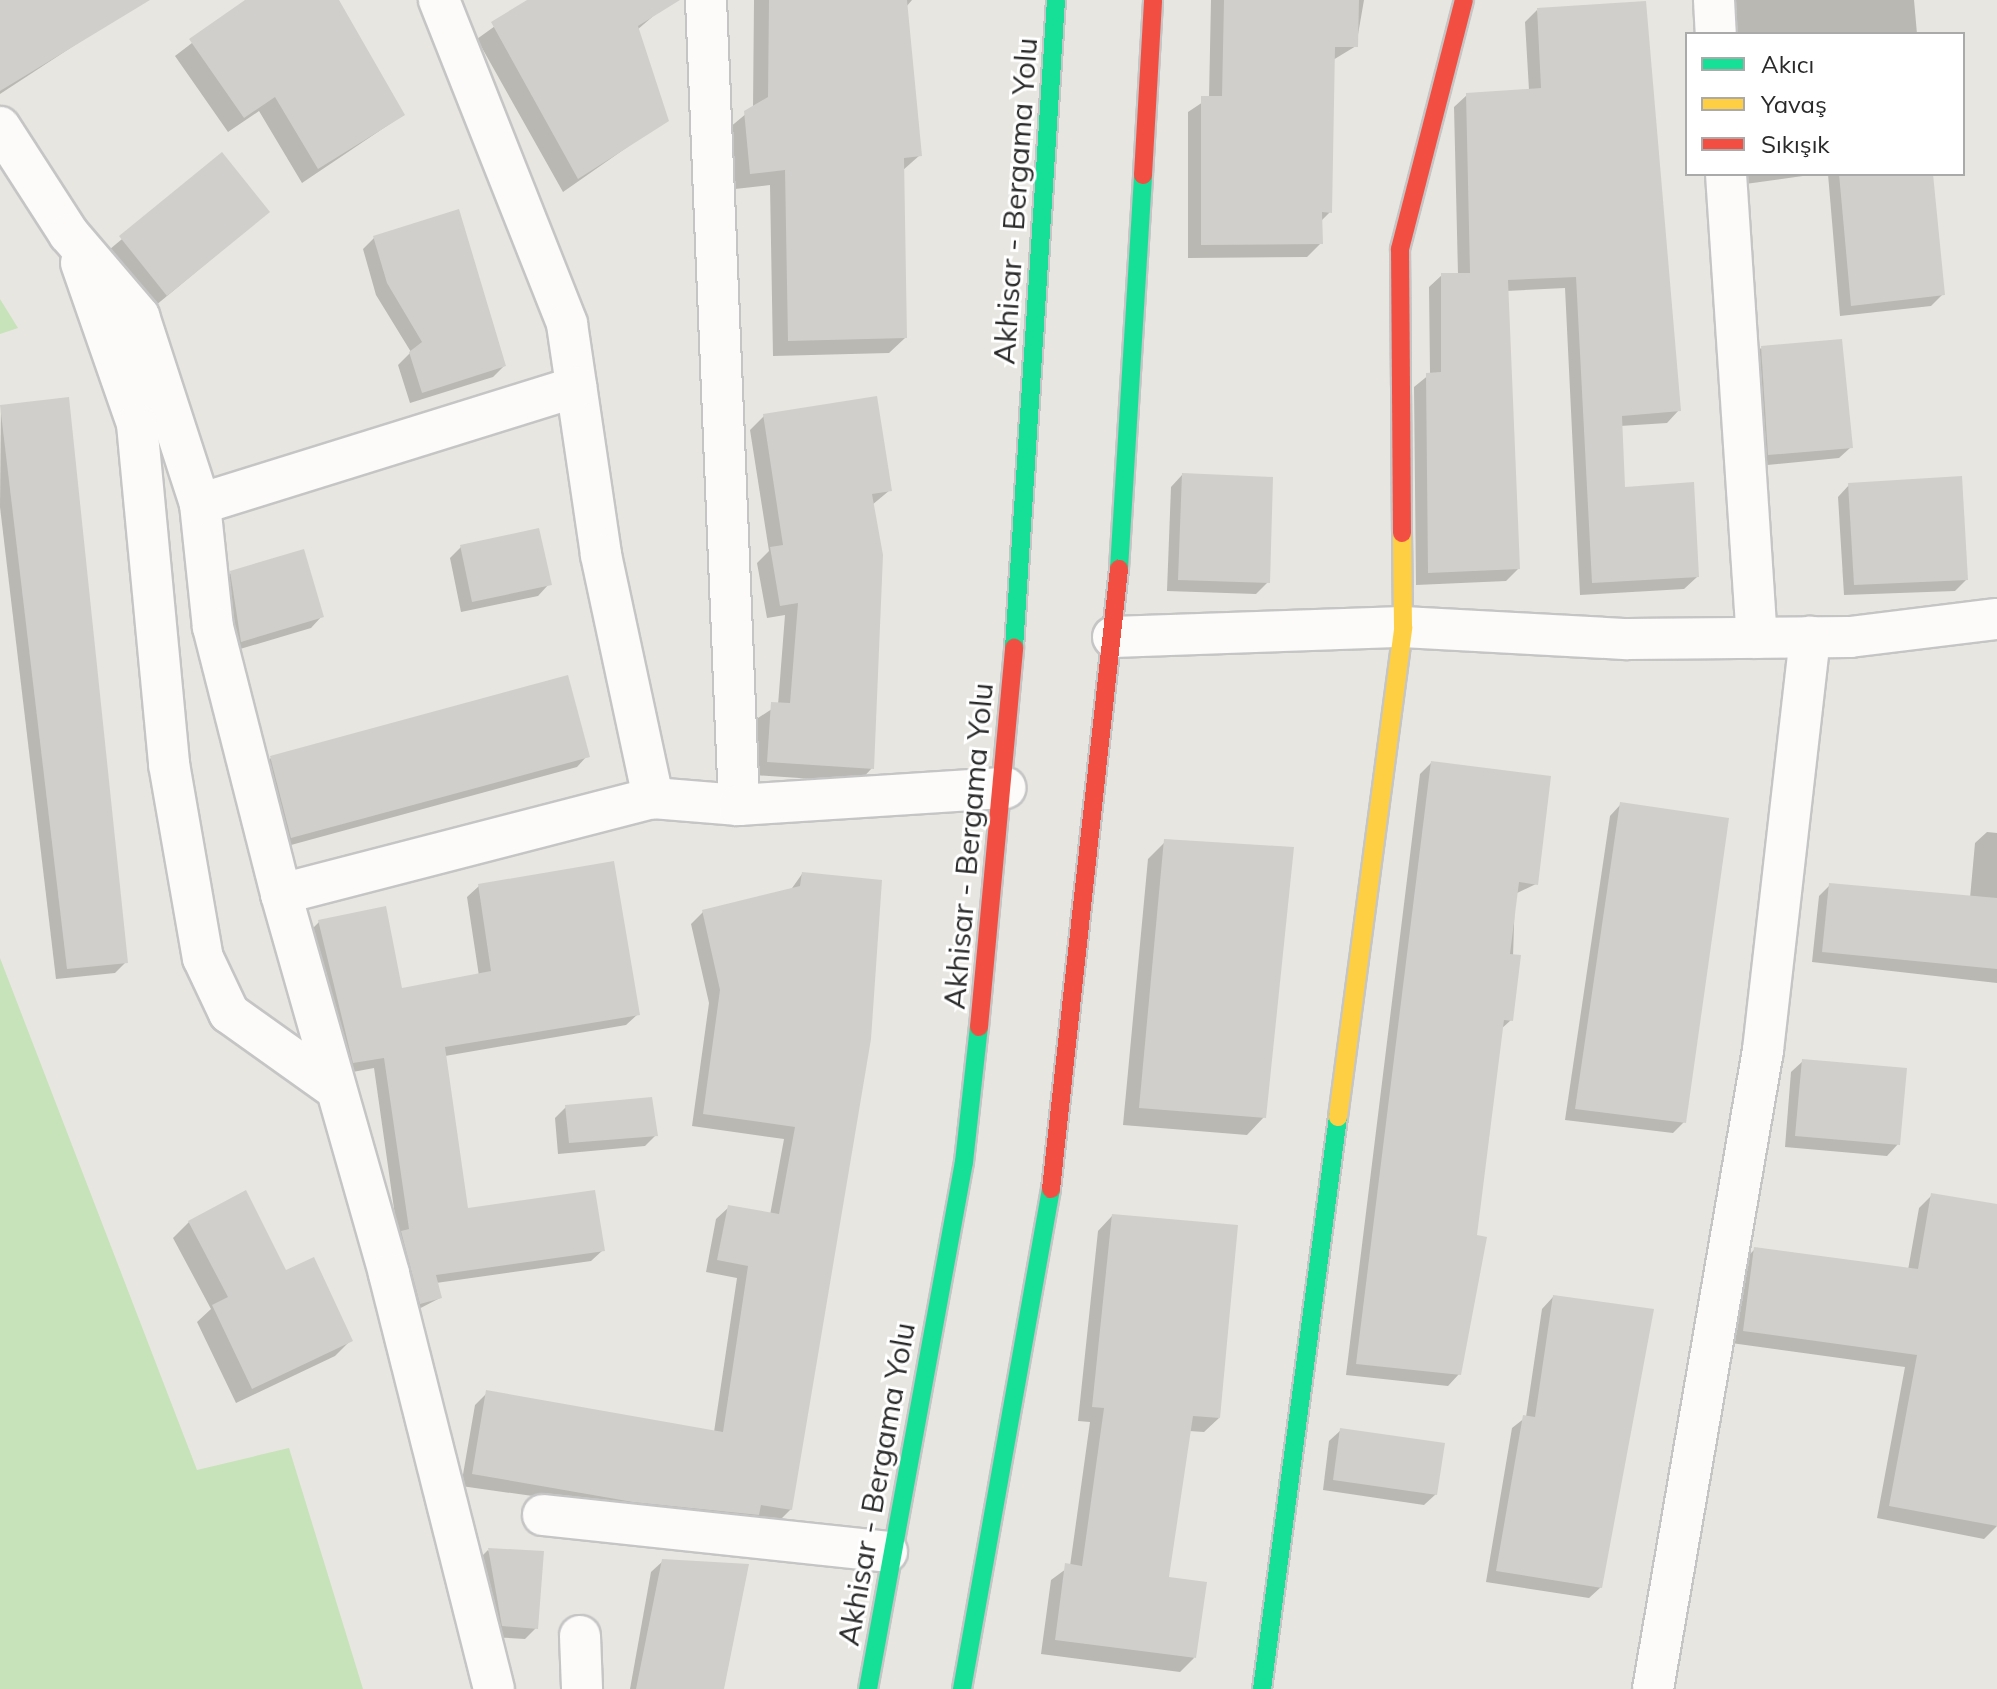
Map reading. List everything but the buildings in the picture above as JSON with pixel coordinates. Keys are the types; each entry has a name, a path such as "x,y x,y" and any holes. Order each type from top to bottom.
{"main road":[{"name":"Akhisar - Bergama Yolu","path":"868,1689 887,1552 964,1162 1005,788 1056,0"},
{"path":"962,1689 1057,1156 1113,637 1153,0"},
{"path":"1262,1689 1403,627 1396,422 1400,249 1464,0"}],"street":[{"path":"439,0 567,324 601,555 653,798"},
{"path":"706,0 739,805"},
{"path":"1714,0 1716,32"},
{"path":"0,127 69,234 139,316 200,504 213,627 330,1085 389,1274 494,1689"},
{"path":"1726,176 1757,638"},
{"path":"69,234 137,424 165,732 203,958 229,1013 330,1085"},
{"path":"200,504 576,387"},
{"path":"1113,637 1403,627 1810,637 1997,619"},
{"path":"1653,1689 1763,1050 1810,637"},
{"path":"281,894 653,798 739,805 1005,788"},
{"path":"543,1515 887,1552"},
{"path":"580,1636 582,1689"}],"green space":[{"path":"0,299 18,328 0,334"},
{"path":"0,958 197,1470 289,1448 363,1689 0,1689"}],"traffic: fast":[{"path":"1014,648 1056,0"},
{"path":"1119,569 1143,175"},
{"path":"868,1689 964,1162 979,1027"},
{"path":"1262,1689 1338,1117"},
{"path":"962,1689 1051,1189"}],"traffic: slow":[{"path":"1338,1117 1403,627 1402,533"}],"traffic: jam":[{"path":"1143,175 1153,0"},
{"path":"1402,533 1400,249 1464,0"},
{"path":"1051,1189 1119,569"},
{"path":"979,1027 1014,648"}]}
